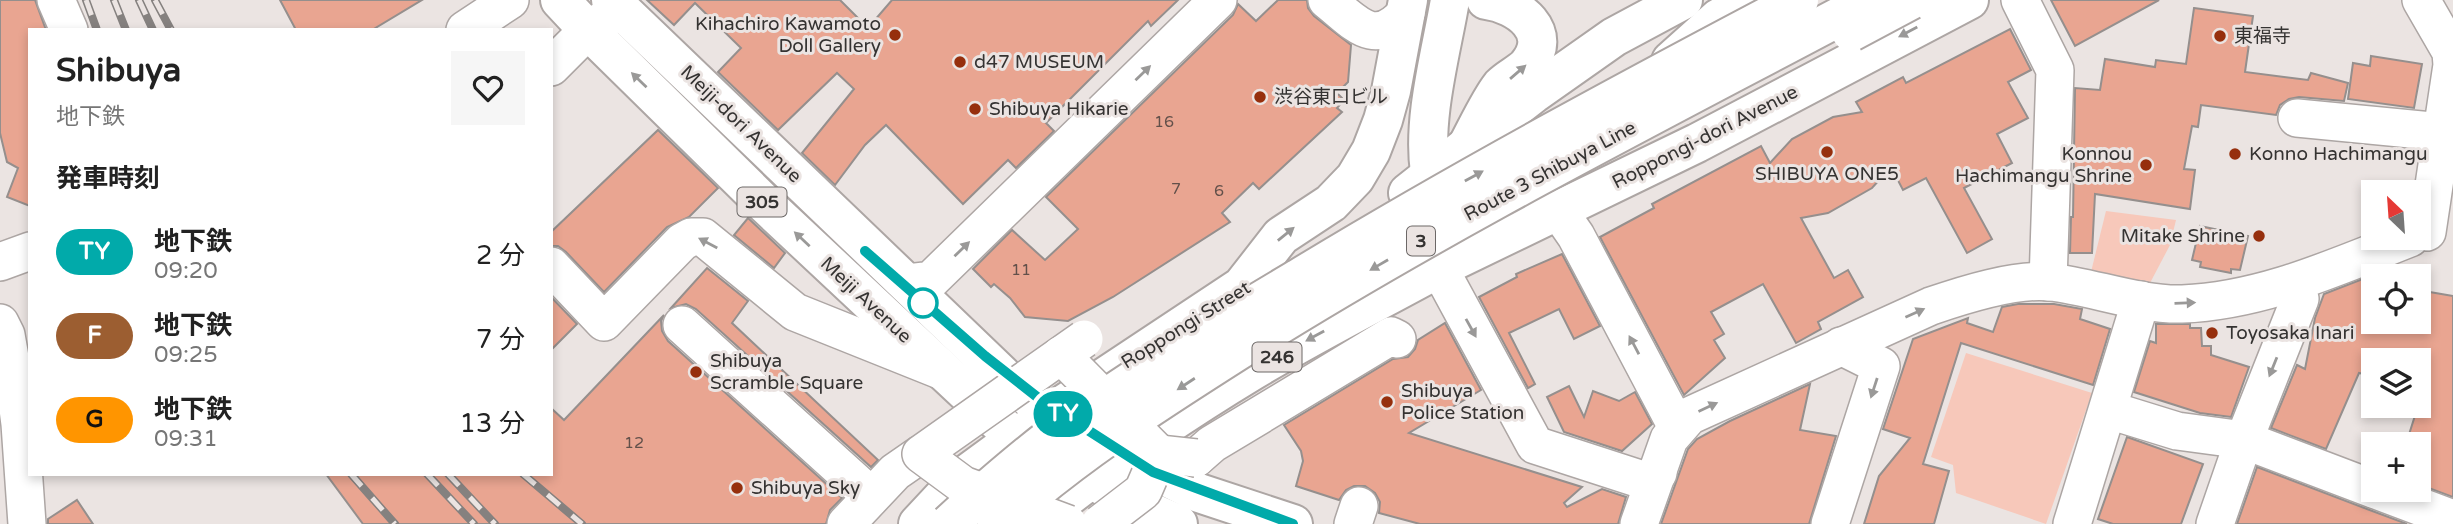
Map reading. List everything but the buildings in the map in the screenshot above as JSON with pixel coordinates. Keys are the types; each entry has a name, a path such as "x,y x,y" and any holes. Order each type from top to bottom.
{"main road":[{"name":"305","path":"560,0 587,30"},
{"path":"1439,268 1451,251 1427,151 1428,128 1450,0"},
{"path":"1466,148 1501,87 1526,66 1536,46 1536,34 1525,16 1516,9 1486,0"},
{"path":"1431,176 1533,94 1614,37 1683,0"},
{"path":"1654,77 1718,18 1751,0"},
{"name":"Route 3 Shibuya Line","path":"949,524 1049,439 1138,378 1368,236 1654,77 1799,0"},
{"name":"Route 3 Shibuya Line","path":"997,524 1074,459 1123,424 1380,264 1871,0"},
{"path":"1513,191 1667,129 1911,0"},
{"name":"Roppongi-dori Avenue","path":"1439,268 1697,144 1969,0"},
{"name":"Meiji-dori Avenue","path":"616,5 906,283"},
{"path":"1242,286 1281,236 1331,203 1355,178 1371,151 1391,91 1407,7"},
{"name":"Meiji Avenue","path":"587,30 764,203 1016,439 1178,524"},
{"path":"1533,94 1528,128 1533,165 1558,210"},
{"name":"Roppongi Street","path":"918,524 960,480 1049,414 1242,286 1297,267 1376,217 1431,176"},
{"name":"246","path":"988,524 1009,505 1089,479 1141,454 1254,370 1439,268"},
{"name":"Meiji Avenue","path":"906,283 1004,377 1049,414 1141,454 1199,494 1293,524"},
{"path":"956,524 987,495 1016,439"},
{"name":"246","path":"1034,524 1089,479"}],"street":[{"path":"57,0 68,28"},
{"path":"468,28 510,0"},
{"path":"906,283 931,280 1218,0"},
{"path":"1326,0 1367,31 1378,33 1388,30 1407,7"},
{"path":"2020,0 2055,70 2048,282"},
{"path":"2421,0 2451,52 2452,65 2431,208"},
{"path":"553,65 616,5"},
{"path":"2297,118 2442,132"},
{"path":"1558,210 1576,236 1677,427"},
{"path":"553,268 604,323 682,242 691,237 703,237 795,312 940,370"},
{"path":"1639,524 1669,439 1689,416 1931,306 1972,292 2048,282 2141,300 2179,304 2216,301 2286,286 2386,250"},
{"path":"0,262 28,252"},
{"path":"1439,268 1535,445 1643,480 1658,473"},
{"path":"2215,524 2244,440 2300,299 2286,286"},
{"path":"2072,524 2141,300"},
{"path":"0,323 6,335 8,381 20,424 27,524"},
{"path":"682,325 871,496"},
{"path":"1141,454 1196,458 1212,444 1394,337"},
{"path":"846,524 895,472 1069,342 1141,454 1143,491 1100,524"},
{"path":"1830,524 1881,366 1841,346"},
{"path":"2109,410 2177,431 2244,440 2361,484"},
{"path":"0,454 20,424"},
{"path":"921,454 963,485 1068,524"},
{"path":"2409,502 2453,519"}],"shaded area":[{"path":"2106,211 2176,220 2170,245 2150,283 2135,283 2091,272"},
{"path":"1966,353 2092,393 2046,524 1956,493 1953,465 1931,457"}],"railway":[{"path":"86,0 96,28"},
{"path":"114,0 125,28"},
{"path":"139,0 152,28"},
{"path":"155,0 170,28"},
{"path":"353,476 395,524"},
{"path":"429,476 474,524"},
{"path":"450,476 495,524"},
{"path":"525,476 582,524"}],"metro line":[{"name":"TY","path":"865,251 985,356 1041,400 1153,472 1293,524"}],"place":[{"name":"Kihachiro Kawamoto Doll Gallery","path":"895,35"},
{"name":"東福寺","path":"2220,36"},
{"name":"d47 MUSEUM","path":"960,62"},
{"name":"渋谷東口ビル","path":"1260,97"},
{"name":"Shibuya Hikarie","path":"975,109"},
{"name":"SHIBUYA ONE5","path":"1827,152"},
{"name":"Konno Hachimangu","path":"2235,154"},
{"name":"Konnou Hachimangu Shrine","path":"2146,165"},
{"name":"Mitake Shrine","path":"2259,236"},
{"name":"Toyosaka Inari","path":"2212,333"},
{"name":"Shibuya Scramble Square","path":"696,372"},
{"name":"Shibuya Police Station","path":"1387,402"},
{"name":"Shibuya Sky","path":"737,488"}]}
